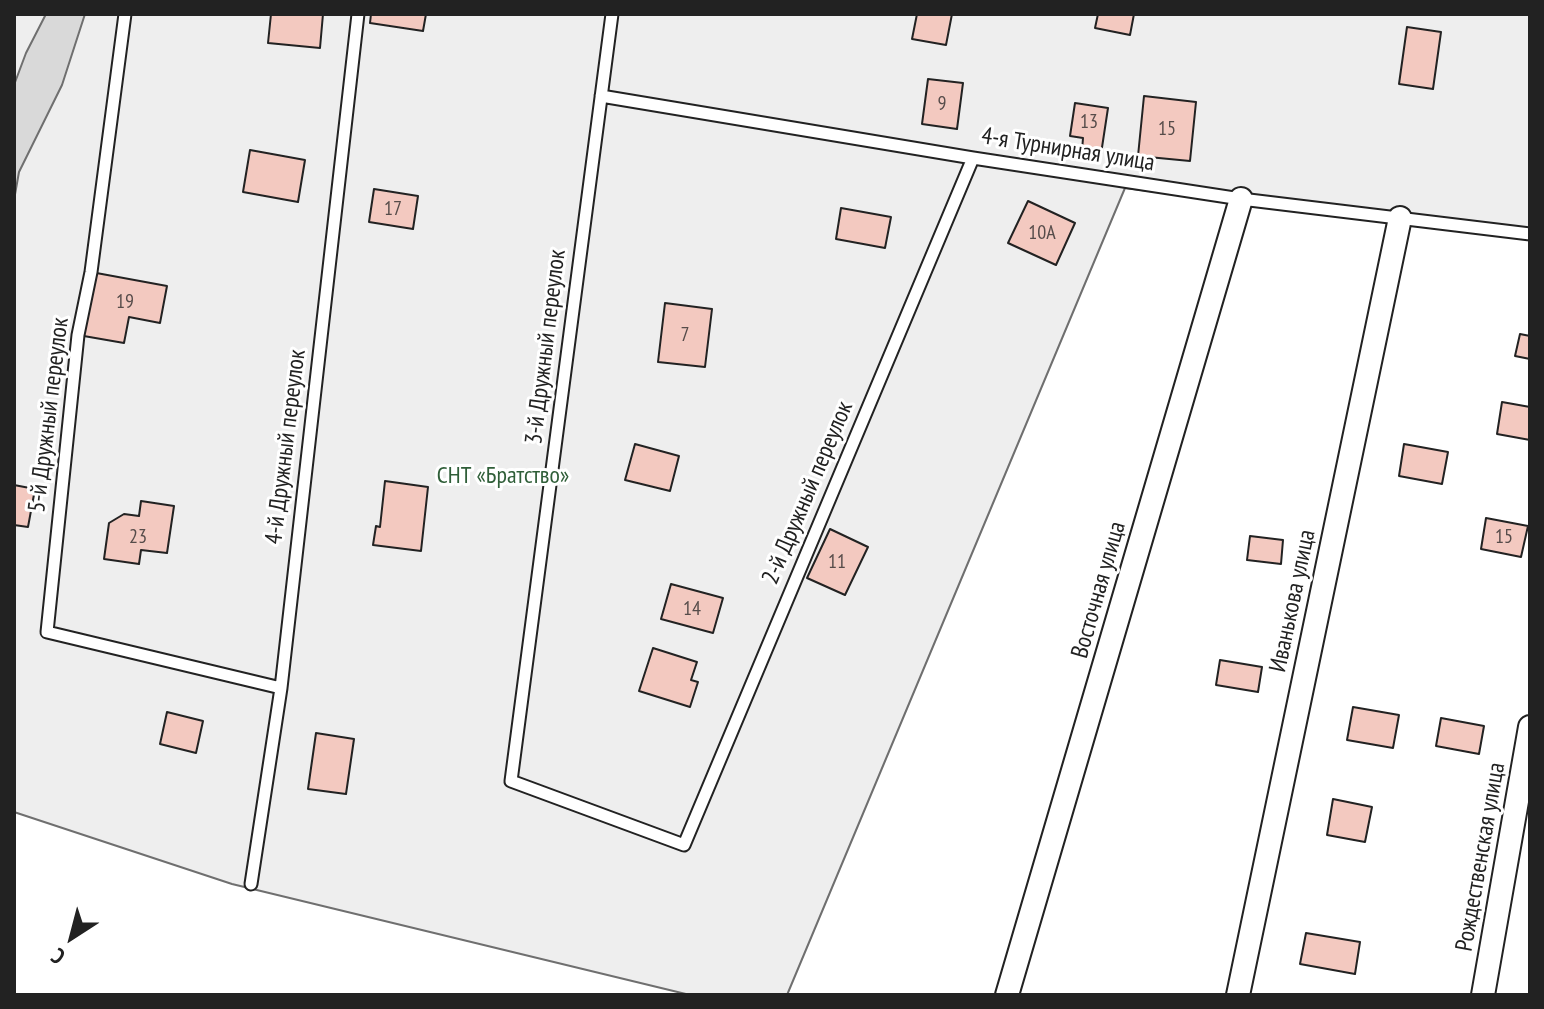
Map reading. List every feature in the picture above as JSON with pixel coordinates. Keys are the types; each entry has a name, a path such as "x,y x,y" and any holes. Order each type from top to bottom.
{"street":[{"name":"Восточная улица","path":"1007,995 1241,199"},
{"name":"Иванькова улица","path":"1238,995 1400,218"},
{"name":"Рождественская улица","path":"1483,995 1530,727"}],"lane":[{"name":"5-й Дружный переулок","path":"125,14 91,272 78,335 47,632 281,688"},
{"name":"4-й Дружный переулок","path":"251,884 281,688 358,14"},
{"name":"3-й Дружный переулок","path":"612,14 511,781 684,845"},
{"name":"4-я Турнирная улица","path":"601,96 1241,199 1530,234"},
{"name":"2-й Дружный переулок","path":"684,845 973,158"}],"green space":[{"name":"СНТ «Братство»","path":"14,14 1530,14 1530,239 1125,188 787,995 690,995 232,884 14,812"}],"shaded area":[{"path":"46,14 85,14 62,85 19,172 14,200 14,85"}],"building":[{"path":"271,14 323,14 320,48 268,43"},
{"path":"371,14 426,14 423,31 370,23"},
{"path":"917,14 952,14 946,45 912,39"},
{"path":"1098,14 1134,14 1130,35 1095,28"},
{"path":"1407,27 1441,32 1433,89 1399,84"},
{"path":"928,79 963,83 957,129 922,124"},
{"path":"1144,96 1196,102 1190,161 1138,156"},
{"path":"1075,103 1108,108 1101,154 1082,151 1083,138 1070,136"},
{"path":"250,150 305,160 298,202 243,192"},
{"path":"374,189 418,196 413,229 369,222"},
{"path":"1028,201 1075,223 1056,265 1008,243"},
{"path":"841,208 891,217 885,248 836,239"},
{"path":"91,272 167,286 160,323 129,317 124,343 78,335"},
{"path":"665,303 712,309 705,367 658,362"},
{"path":"1520,334 1530,336 1530,359 1515,356"},
{"path":"1502,402 1530,407 1530,440 1497,434"},
{"path":"635,444 679,456 670,491 625,480"},
{"path":"1404,444 1448,452 1442,484 1399,476"},
{"path":"385,481 428,487 421,551 373,545 376,526 380,527"},
{"path":"14,485 35,489 28,527 14,525"},
{"path":"141,501 174,506 167,553 141,550 139,564 104,559 109,523 124,514 139,516"},
{"path":"1486,518 1528,526 1521,557 1481,549"},
{"path":"830,529 868,547 845,595 807,578"},
{"path":"1250,536 1283,540 1281,564 1247,560"},
{"path":"671,584 723,598 713,633 661,619"},
{"path":"653,648 697,662 691,680 698,682 690,707 639,691"},
{"path":"1220,660 1262,667 1258,692 1216,685"},
{"path":"1353,707 1399,715 1393,748 1347,740"},
{"path":"167,712 203,721 196,753 160,744"},
{"path":"1441,718 1484,726 1479,754 1436,746"},
{"path":"316,733 354,739 346,794 308,789"},
{"path":"1333,799 1372,807 1365,842 1327,835"},
{"path":"1306,933 1360,942 1355,974 1300,964"}]}
